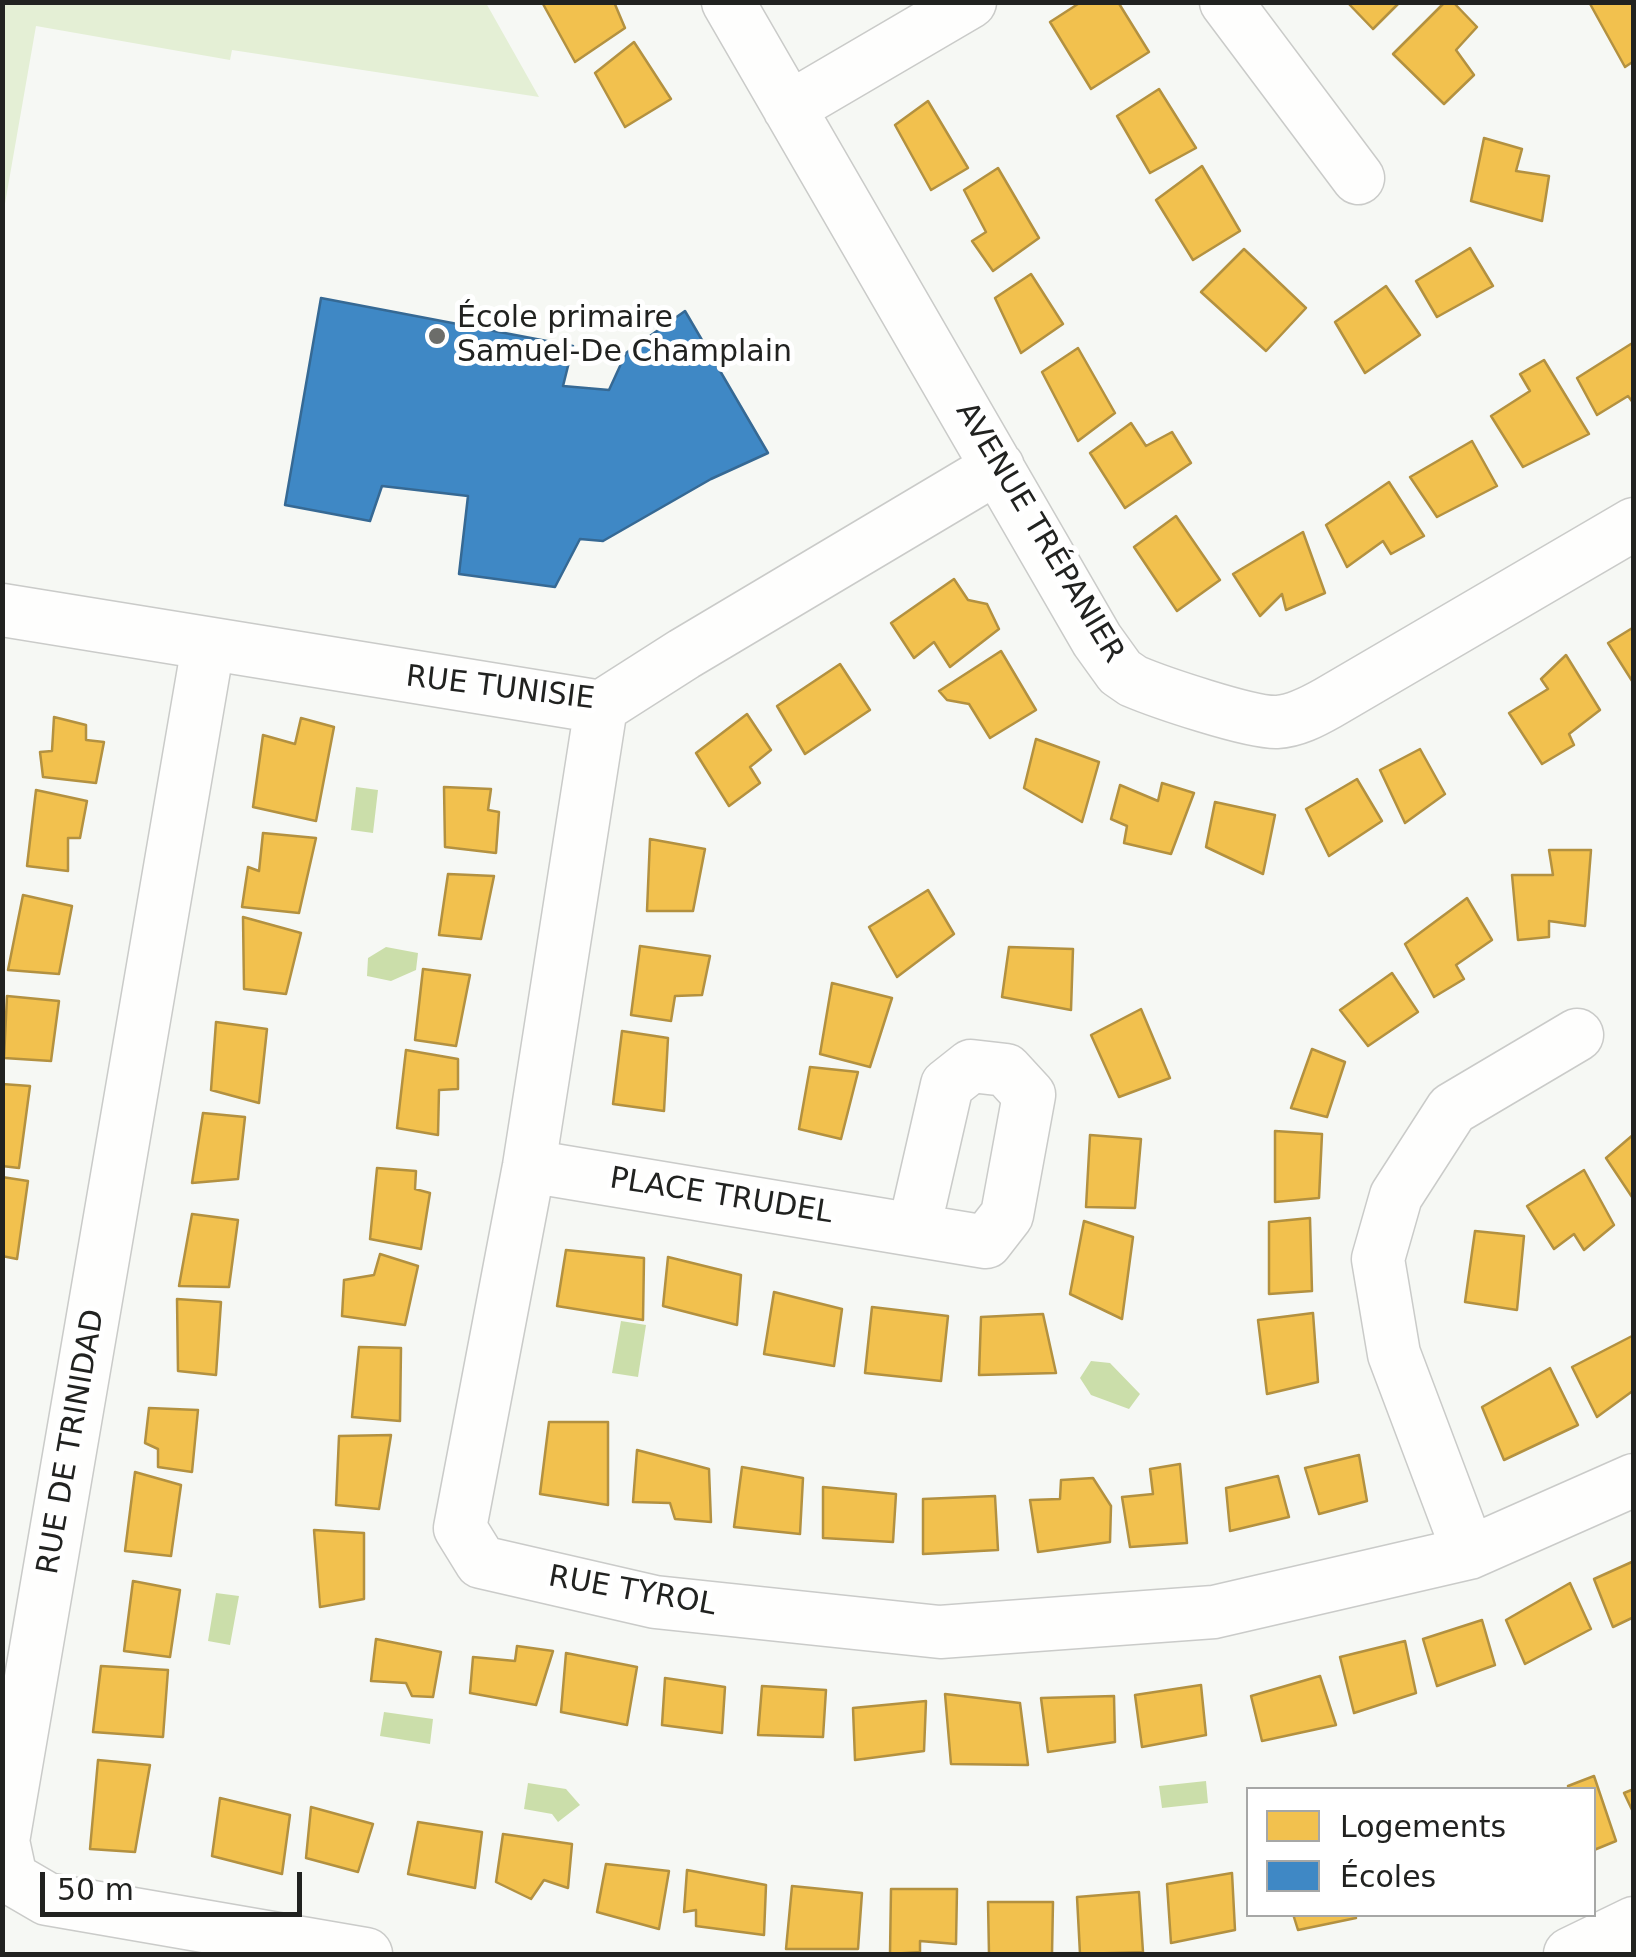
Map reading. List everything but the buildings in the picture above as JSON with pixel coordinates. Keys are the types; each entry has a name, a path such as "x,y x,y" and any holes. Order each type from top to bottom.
{"street":[{"name":"AVENUE TRÉPANIER","path":"728,2 1097,640 1120,672 1146,686 1267,721 1295,719 1634,524"},
{"path":"789,108 970,2"},
{"path":"1226,2 1358,178"},
{"name":"RUE TUNISIE","path":"2,610 601,707 998,467"},
{"name":"RUE DE TRINIDAD","path":"208,646 4,1841 11,1878 47,1899 366,1954"},
{"name":"RUE TYROL","path":"601,707 529,1166 460,1528 481,1562 655,1602 940,1632 1214,1612 1469,1553 1634,1480"},
{"path":"1469,1553 1394,1354 1378,1258 1396,1196 1452,1109 1576,1035"},
{"name":"PLACE TRUDEL","path":"529,1166 914,1229"},
{"path":"1570,1954 1634,1924"}],"shaded area":[{"path":"3,2 486,3 539,97 232,50 230,60 36,26 3,215"},
{"path":"356,787 378,790 373,833 351,830"},
{"path":"386,947 418,953 416,970 391,981 367,976 368,958"},
{"path":"621,1321 646,1325 638,1377 612,1373"},
{"path":"1091,1361 1110,1363 1140,1394 1129,1409 1091,1395 1080,1378"},
{"path":"216,1593 239,1596 230,1645 208,1641"},
{"path":"384,1712 433,1719 430,1744 380,1736"},
{"path":"1206,1781 1208,1803 1162,1808 1159,1786"},
{"path":"528,1783 566,1789 580,1805 558,1822 552,1814 524,1809"}],"place":[{"name":"École primaire Samuel-De Champlain","path":"437,336"}]}
